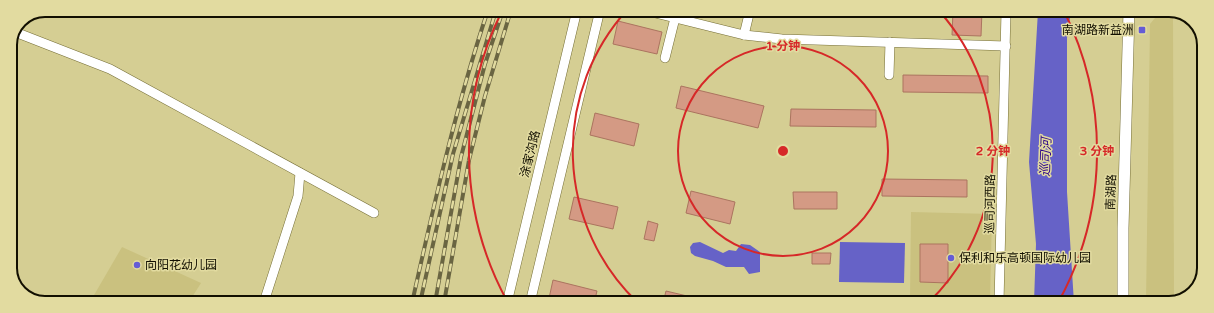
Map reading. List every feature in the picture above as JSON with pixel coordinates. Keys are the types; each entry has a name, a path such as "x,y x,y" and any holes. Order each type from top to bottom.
{"main road":[{"name":"南湖路","path":"1122,296 1122,228 1129,17"}],"street":[{"name":"涂家沟路","path":"508,296 575,17"},
{"path":"532,296 598,17"},
{"path":"671,17 744,35 782,39 1006,46"},
{"path":"744,35 748,17"},
{"name":"巡司河西路","path":"999,296 1006,17"},
{"path":"665,58 675,18"},
{"path":"19,33 110,69 374,213"},
{"path":"889,75 890,42"},
{"path":"266,296 298,196 300,173"}],"shaded area":[{"path":"1155,18 1173,18 1174,295 1169,296 1146,296 1150,24"},
{"name":"保利和乐高顿国际幼儿园","path":"911,212 992,214 990,296 910,296"},
{"name":"向阳花幼儿园","path":"122,247 201,283 193,296 93,296"}],"water":[{"name":"巡司河","path":"1038,17 1070,17 1067,38 1067,192 1074,296 1034,296 1036,244 1029,162"},
{"path":"700,242 723,253 729,250 736,251 741,244 750,245 760,252 760,272 749,274 744,267 726,267 713,261 695,256 691,253 690,247 693,243"},
{"path":"840,242 905,243 904,283 839,282"}],"building":[{"path":"953,17 982,17 981,36 952,35"},
{"path":"618,21 662,32 657,54 613,44"},
{"path":"903,75 988,76 988,93 903,92"},
{"path":"681,86 764,106 758,128 676,108"},
{"path":"791,109 876,110 876,127 790,126"},
{"path":"595,113 639,124 634,146 590,135"},
{"path":"882,179 967,180 967,197 882,196"},
{"path":"691,191 735,202 730,224 686,213"},
{"path":"793,192 837,192 837,209 794,209"},
{"path":"574,197 618,207 613,229 569,219"},
{"path":"648,221 658,224 654,241 644,239"},
{"path":"920,244 948,244 948,283 920,282"},
{"path":"812,253 831,253 830,264 812,264"},
{"path":"553,280 597,291 596,296 550,296"},
{"path":"666,291 687,296 665,296"}],"railway":[{"path":"414,296 437,192 476,46 486,17"},
{"path":"422,296 453,154 494,17"},
{"path":"436,296 461,157 485,64 501,17"},
{"path":"445,296 469,160 485,96 509,17"}],"place":[{"name":"南湖路新益洲","path":"1142,30"},
{"name":"保利和乐高顿国际幼儿园","path":"951,258"},
{"name":"向阳花幼儿园","path":"137,265"}]}
